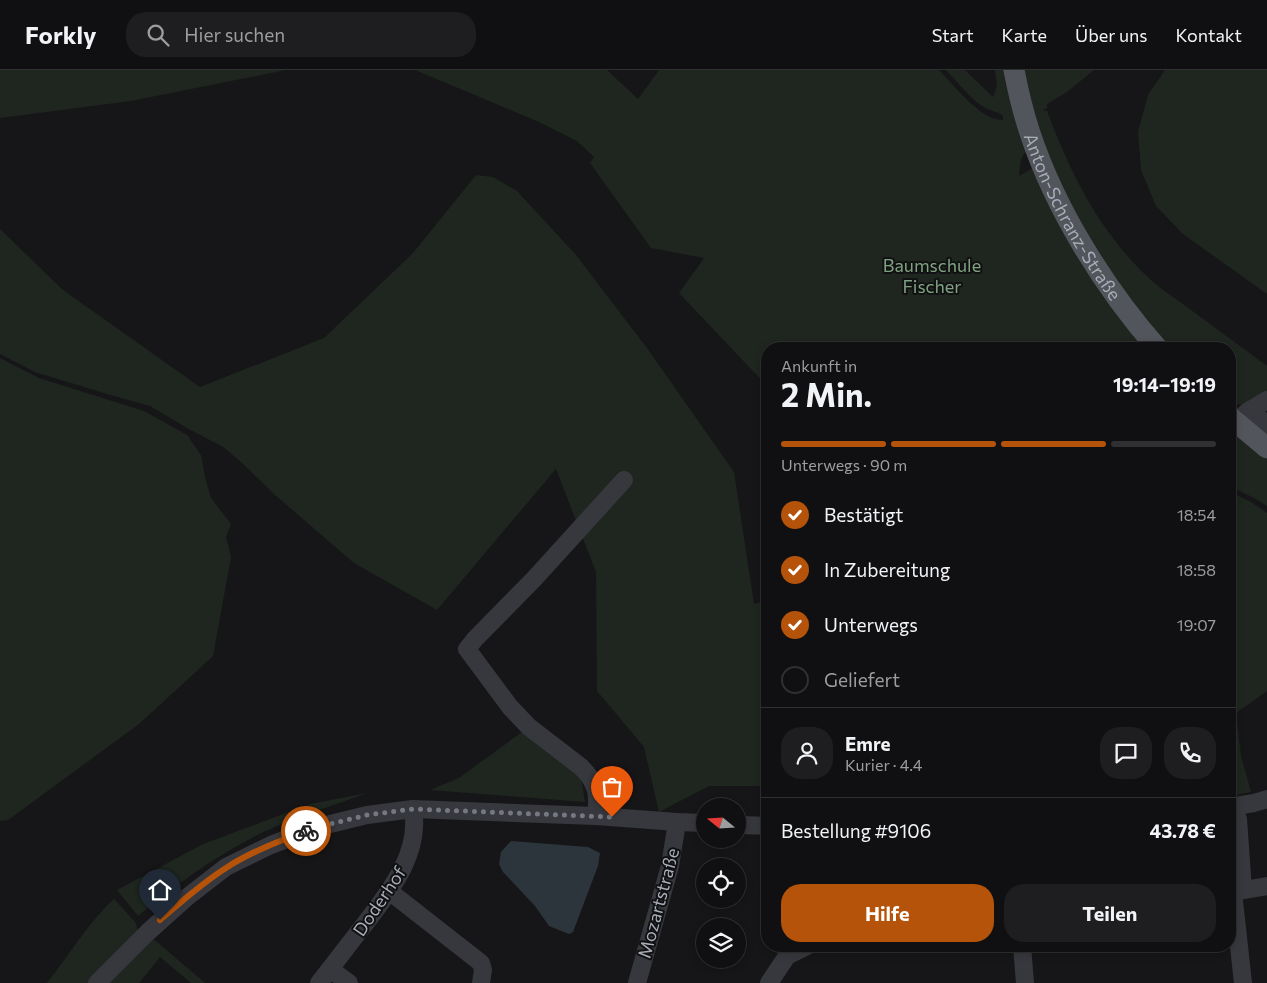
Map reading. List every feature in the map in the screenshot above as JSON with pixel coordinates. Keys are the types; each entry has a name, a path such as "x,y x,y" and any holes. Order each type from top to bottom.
{"main road":[{"name":"Anton-Schranz-Straße","path":"1014,70 1030,132 1057,199 1098,270 1123,306 1152,342"},
{"path":"1239,416 1267,448"}],"street":[{"path":"1239,416 1267,400"},
{"path":"1239,416 1267,425"},
{"path":"596,816 597,793 589,775 530,727 510,707 468,649 475,639 534,579 624,480"},
{"path":"1236,812 1267,799"},
{"path":"97,983 148,932 186,898 226,867 271,845 318,827 367,815 413,809 596,816 696,823"},
{"name":"Doderhof","path":"319,983 389,891 405,864 412,844 415,826 413,809"},
{"name":"Mozartstraße","path":"637,983 670,866 677,822"},
{"path":"746,825 761,826"},
{"path":"1236,892 1267,886"},
{"path":"389,891 481,963 484,970 481,983"},
{"path":"1236,903 1243,983"},
{"path":"769,983 787,956 795,952"},
{"path":"1022,952 1025,983"},
{"path":"330,969 349,983"}],"green space":[{"path":"0,70 286,70 131,101 0,118"},
{"name":"Baumschule Fischer","path":"415,70 607,70 638,99 659,70 939,70 977,109 995,119 1003,120 1001,114 986,108 974,100 946,70 965,70 993,97 997,86 995,70 1006,70 1026,151 1021,159 1019,176 1033,168 1145,342 761,342 761,380 679,293 704,258 651,248 590,163 594,157 577,141 539,122"},
{"path":"1021,70 1094,70 1067,92 1047,104 1047,108 1043,110 1047,111 1077,180 1102,223 1133,262 1166,292 1234,342 1164,342 1121,291 1055,177"},
{"path":"1165,70 1267,70 1267,294 1183,234 1156,206 1141,170 1138,132 1148,95"},
{"path":"476,175 493,177 517,191 576,255 647,348 734,472 754,604 761,602 761,786 709,786 659,812 644,747 597,691 596,572 556,469 437,610 354,563 223,447 150,406 35,372 0,354 0,229 63,290 200,387 324,338 413,253"},
{"path":"1236,343 1267,366 1267,396 1244,405 1236,403"},
{"path":"0,358 39,378 144,411 187,435 201,455 211,498 231,524 226,537 231,557 213,656 139,724 8,820 0,821"},
{"path":"1236,430 1267,457 1267,506 1236,489"},
{"path":"1236,495 1267,513 1267,691 1236,713"},
{"path":"1236,713 1241,756 1251,792 1236,795"},
{"path":"526,729 581,777 585,802 430,790 459,778"},
{"path":"367,793 294,819 235,847 201,868 138,916 117,890 203,844 310,804"},
{"path":"114,899 136,923 138,932 90,983 47,983 87,929"},
{"path":"151,937 205,983 191,983 160,957 139,983 105,983"}],"shaded area":[{"path":"511,841 588,847 600,853 598,866 573,932 569,934 549,926 535,906 503,872 499,864 501,852"}],"way so far":[{"path":"306,831 367,815 413,809 612,817"}],"route":[{"path":"160,920 226,867 271,845 306,831"}]}
